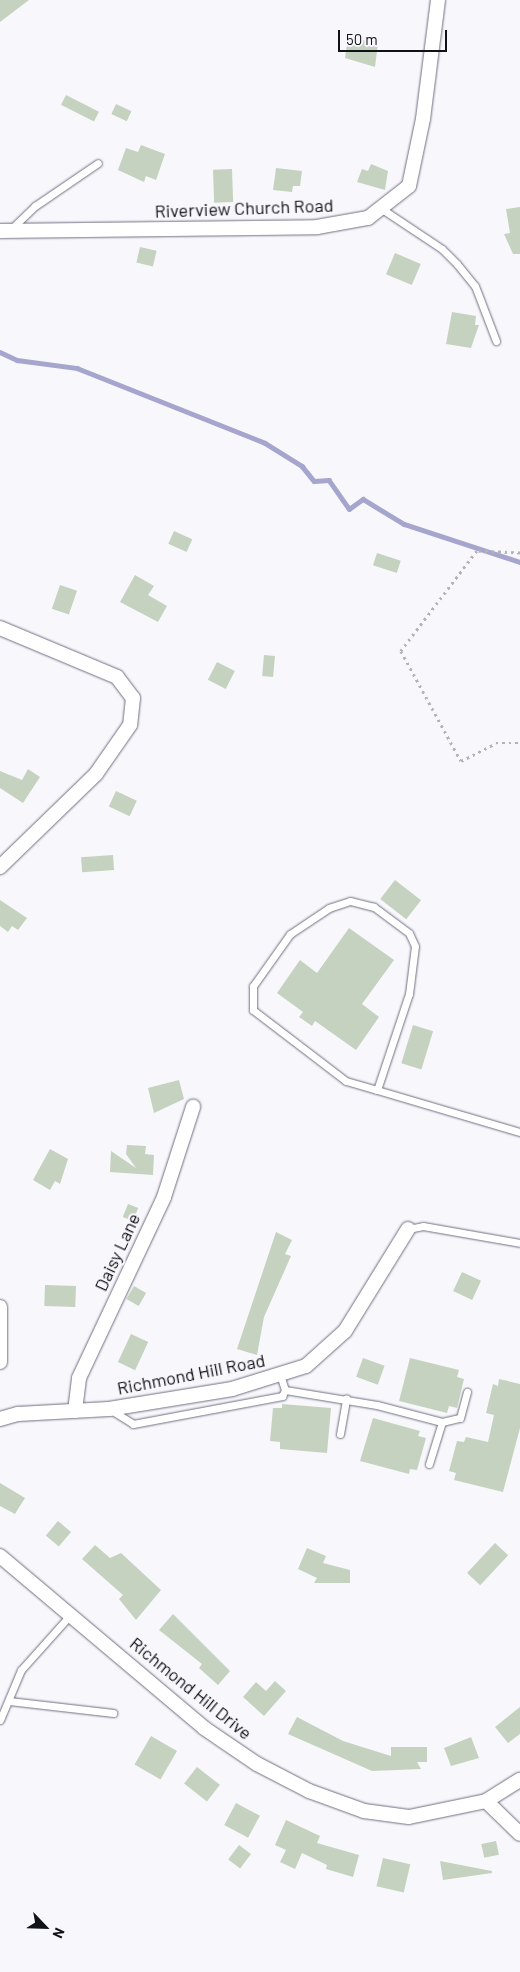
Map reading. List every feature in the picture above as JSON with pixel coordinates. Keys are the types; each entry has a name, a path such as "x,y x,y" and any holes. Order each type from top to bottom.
{"street":[{"name":"Riverview Church Road","path":"3,229 317,228 368,218 382,209 409,186 423,119 438,0"},
{"path":"0,628 117,677 133,698 130,725 96,774 0,867"},
{"name":"Daisy Lane","path":"74,1411 79,1378 164,1197 193,1107"},
{"name":"Richmond Hill Road","path":"0,1419 18,1414 109,1409 232,1389 306,1366 345,1331 408,1229"},
{"path":"0,1307 0,1362"},
{"name":"Richmond Hill Drive","path":"0,1556 71,1613 204,1728 257,1764 309,1791 364,1811 409,1817 486,1801 520,1780"},
{"path":"486,1801 520,1834"}],"lane":[{"path":"3,229 98,163"},
{"path":"382,209 442,249 457,264 476,286 496,341"},
{"path":"377,1090 409,994 415,946 409,933 374,907 358,901 340,903 290,934 253,986 250,1003 263,1018 346,1081 520,1132"},
{"path":"408,1229 422,1226 520,1244"},
{"path":"109,1409 133,1424 282,1396 285,1390 280,1375"},
{"path":"285,1390 346,1399 442,1422 460,1418 467,1392"},
{"path":"340,1434 346,1399"},
{"path":"430,1464 442,1422"},
{"path":"0,1720 21,1670 71,1613"},
{"path":"9,1701 113,1712"}],"path":[{"path":"520,553 477,551 401,651 461,761 496,743 520,743"}],"building":[{"path":"0,0 29,0 0,22"},
{"path":"348,37 378,43 375,67 345,58"},
{"path":"66,95 99,112 94,122 61,105"},
{"path":"116,104 131,111 127,121 111,114"},
{"path":"141,145 165,154 156,180 146,176 144,182 118,170 126,148 138,152"},
{"path":"371,164 388,171 385,190 357,182 362,169 368,171"},
{"path":"276,168 302,171 300,186 293,186 292,192 273,190"},
{"path":"232,169 233,202 214,203 213,170"},
{"path":"520,207 520,254 513,254 504,234 510,233 506,209"},
{"path":"140,247 157,251 153,266 136,263"},
{"path":"395,253 421,264 412,285 386,274"},
{"path":"452,312 476,316 475,325 479,325 471,348 446,344"},
{"path":"174,531 192,539 187,552 168,544"},
{"path":"377,553 401,561 397,573 373,565"},
{"path":"135,575 154,586 148,595 167,606 158,622 120,602"},
{"path":"60,585 77,591 69,614 52,609"},
{"path":"264,655 275,656 273,677 262,676"},
{"path":"217,662 235,671 226,689 208,680"},
{"path":"28,769 40,777 23,803 0,788 0,771 22,780"},
{"path":"116,791 137,801 130,816 109,806"},
{"path":"113,855 114,870 82,872 81,857"},
{"path":"395,880 421,900 406,919 380,899"},
{"path":"0,900 27,918 18,930 12,926 8,932 0,926"},
{"path":"349,928 394,960 362,1004 379,1017 356,1050 315,1021 312,1026 299,1017 303,1012 277,993 300,960 317,973"},
{"path":"413,1025 433,1031 421,1069 401,1063"},
{"path":"179,1080 184,1099 154,1113 148,1088"},
{"path":"127,1145 146,1146 145,1154 154,1155 153,1175 110,1172 111,1151 136,1168 126,1154"},
{"path":"50,1149 68,1159 60,1184 55,1181 50,1190 33,1180"},
{"path":"128,1204 138,1208 133,1221 123,1217"},
{"path":"276,1232 292,1240 285,1254 291,1256 264,1317 257,1355 237,1349"},
{"path":"462,1272 481,1281 472,1300 453,1291"},
{"path":"45,1285 76,1286 75,1307 44,1306"},
{"path":"134,1286 146,1293 139,1306 126,1299"},
{"path":"131,1334 148,1342 135,1370 118,1362"},
{"path":"363,1358 385,1366 378,1385 356,1377"},
{"path":"410,1358 459,1370 457,1377 464,1379 457,1408 449,1406 447,1413 399,1401"},
{"path":"499,1379 520,1384 520,1428 503,1492 454,1480 456,1473 449,1471 457,1441 464,1442 466,1437 488,1442 494,1415 486,1413 493,1384 498,1386"},
{"path":"282,1404 331,1408 327,1453 280,1449 280,1442 270,1441 273,1408 282,1408"},
{"path":"373,1418 420,1431 418,1436 426,1438 417,1470 410,1469 409,1474 360,1461"},
{"path":"0,1483 25,1498 15,1514 0,1506"},
{"path":"58,1521 71,1532 59,1546 46,1536"},
{"path":"495,1543 508,1555 480,1585 467,1573"},
{"path":"95,1545 110,1558 121,1553 161,1590 136,1620 119,1599 123,1595 82,1559"},
{"path":"307,1548 326,1556 323,1563 350,1570 350,1583 314,1583 317,1578 298,1569"},
{"path":"173,1614 230,1671 218,1685 199,1668 202,1664 159,1630"},
{"path":"275,1681 286,1691 264,1716 243,1697 256,1682 266,1691"},
{"path":"520,1707 520,1734 508,1743 495,1727"},
{"path":"297,1717 343,1741 391,1756 391,1747 427,1747 427,1762 417,1762 421,1769 372,1771 288,1734"},
{"path":"151,1736 177,1751 160,1780 134,1765"},
{"path":"471,1737 479,1758 451,1766 444,1748"},
{"path":"197,1767 220,1785 207,1801 184,1784"},
{"path":"236,1803 260,1816 248,1838 224,1825"},
{"path":"286,1820 320,1836 317,1843 359,1855 353,1877 326,1869 327,1865 302,1853 295,1869 280,1862 286,1850 275,1845"},
{"path":"496,1841 499,1855 484,1858 481,1844"},
{"path":"239,1845 251,1854 240,1868 228,1859"},
{"path":"383,1858 410,1864 404,1893 376,1886"},
{"path":"440,1861 492,1871 492,1873 443,1880"}],"waterway":[{"path":"0,352 17,360 77,368 265,443 302,466 314,481 329,480 349,509 363,499 404,524 520,562"}]}
